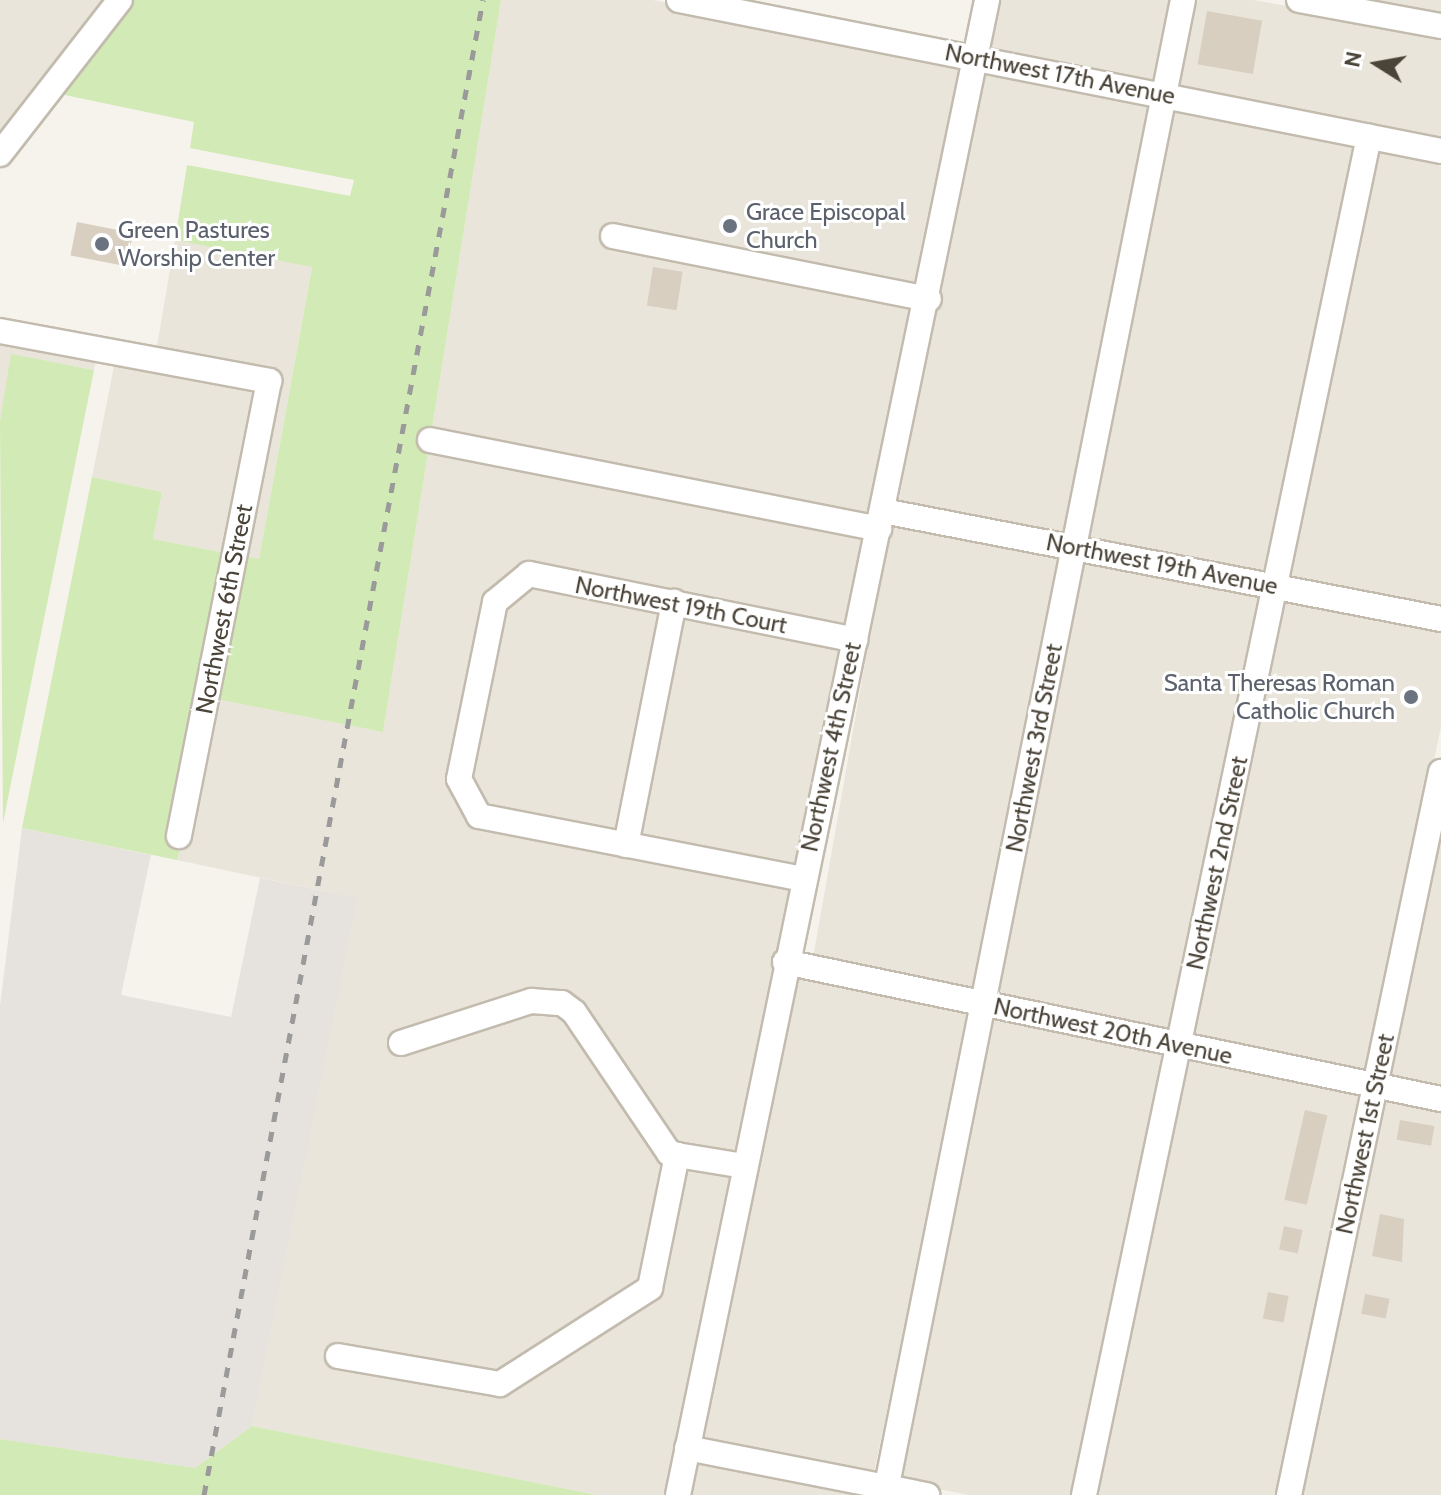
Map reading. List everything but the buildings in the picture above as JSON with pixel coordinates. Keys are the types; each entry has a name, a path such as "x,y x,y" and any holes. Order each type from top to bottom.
{"street":[{"path":"0,154 120,0"},
{"name":"Northwest 17th Avenue","path":"679,0 1441,151"},
{"name":"Northwest 4th Street","path":"678,1495 785,962 929,299 987,0"},
{"name":"Northwest 3rd Street","path":"885,1491 1183,0"},
{"path":"1299,0 1441,26"},
{"name":"Northwest 2nd Street","path":"1084,1495 1369,137"},
{"path":"613,236 929,299"},
{"name":"Northwest 6th Street","path":"0,331 269,381 179,836"},
{"name":"Northwest 19th Avenue","path":"430,440 881,520 1074,546 1441,619"},
{"name":"Northwest 19th Court","path":"626,845 479,816 465,799 459,779 495,602 510,585 529,574 855,640"},
{"path":"674,602 626,845 803,879"},
{"name":"Northwest 1st Street","path":"1289,1495 1441,772"},
{"name":"Northwest 20th Avenue","path":"785,962 1441,1099"},
{"path":"401,1043 531,1001 562,1003 574,1012 669,1153 744,1166"},
{"path":"338,1356 500,1384 650,1288 677,1155"},
{"path":"687,1448 885,1491 927,1495"}],"shaded area":[{"path":"0,0 109,0 0,139"},
{"path":"501,0 653,0 965,63 921,289 605,227 603,243 918,305 847,630 508,574 497,583 452,796 471,821 792,885 664,1495 597,1495 252,1426 356,898 177,860 181,845 187,846 216,699 383,732"},
{"path":"997,0 1173,0 1156,84 987,50"},
{"path":"1192,0 1254,0 1441,34 1441,142 1175,88"},
{"path":"1346,0 1441,0 1441,17"},
{"path":"983,67 1153,100 1068,538 898,505"},
{"path":"1172,105 1358,145 1266,578 1080,538"},
{"path":"1377,147 1441,159 1441,611 1286,580"},
{"path":"175,240 312,266 259,559 244,556 280,375 156,352"},
{"path":"0,340 97,358 94,370 12,355 0,421"},
{"path":"115,361 258,387 225,553 153,539 162,492 92,477"},
{"path":"890,521 1063,552 986,990 813,959"},
{"path":"1082,556 1265,591 1179,1033 996,998"},
{"path":"531,583 663,609 618,835 484,809 469,779 504,605"},
{"path":"1282,596 1441,628 1441,727 1367,1075 1190,1038"},
{"path":"681,612 843,647 795,872 633,838"},
{"path":"1441,819 1441,1090 1386,1079"},
{"path":"22,828 151,855 121,995 231,1017 260,878 357,898 252,1426 195,1468 0,1439 0,1006"},
{"path":"792,973 972,1011 873,1478 693,1440"},
{"path":"990,1014 1168,1051 1074,1495 969,1495 897,1481"},
{"path":"1186,1055 1364,1093 1279,1495 1092,1495"},
{"path":"1383,1095 1441,1107 1441,1495 1298,1495"},
{"path":"695,1458 875,1495 688,1495"}],"green space":[{"path":"132,0 501,0 383,732 216,699 244,556 259,559 312,267 175,240 187,165 350,196 354,180 190,148 194,122 60,94"},
{"path":"11,354 94,370 3,823 0,421"},
{"path":"92,477 162,492 153,539 225,553 168,842 181,845 177,860 22,828"},
{"path":"252,1426 597,1495 0,1495 0,1439 195,1468"}],"railway":[{"path":"204,1495 483,0"}],"place":[{"name":"Grace Episcopal Church","path":"730,226"},
{"name":"Green Pastures Worship Center","path":"102,244"},
{"name":"Santa Theresas Roman Catholic Church","path":"1411,697"}]}
